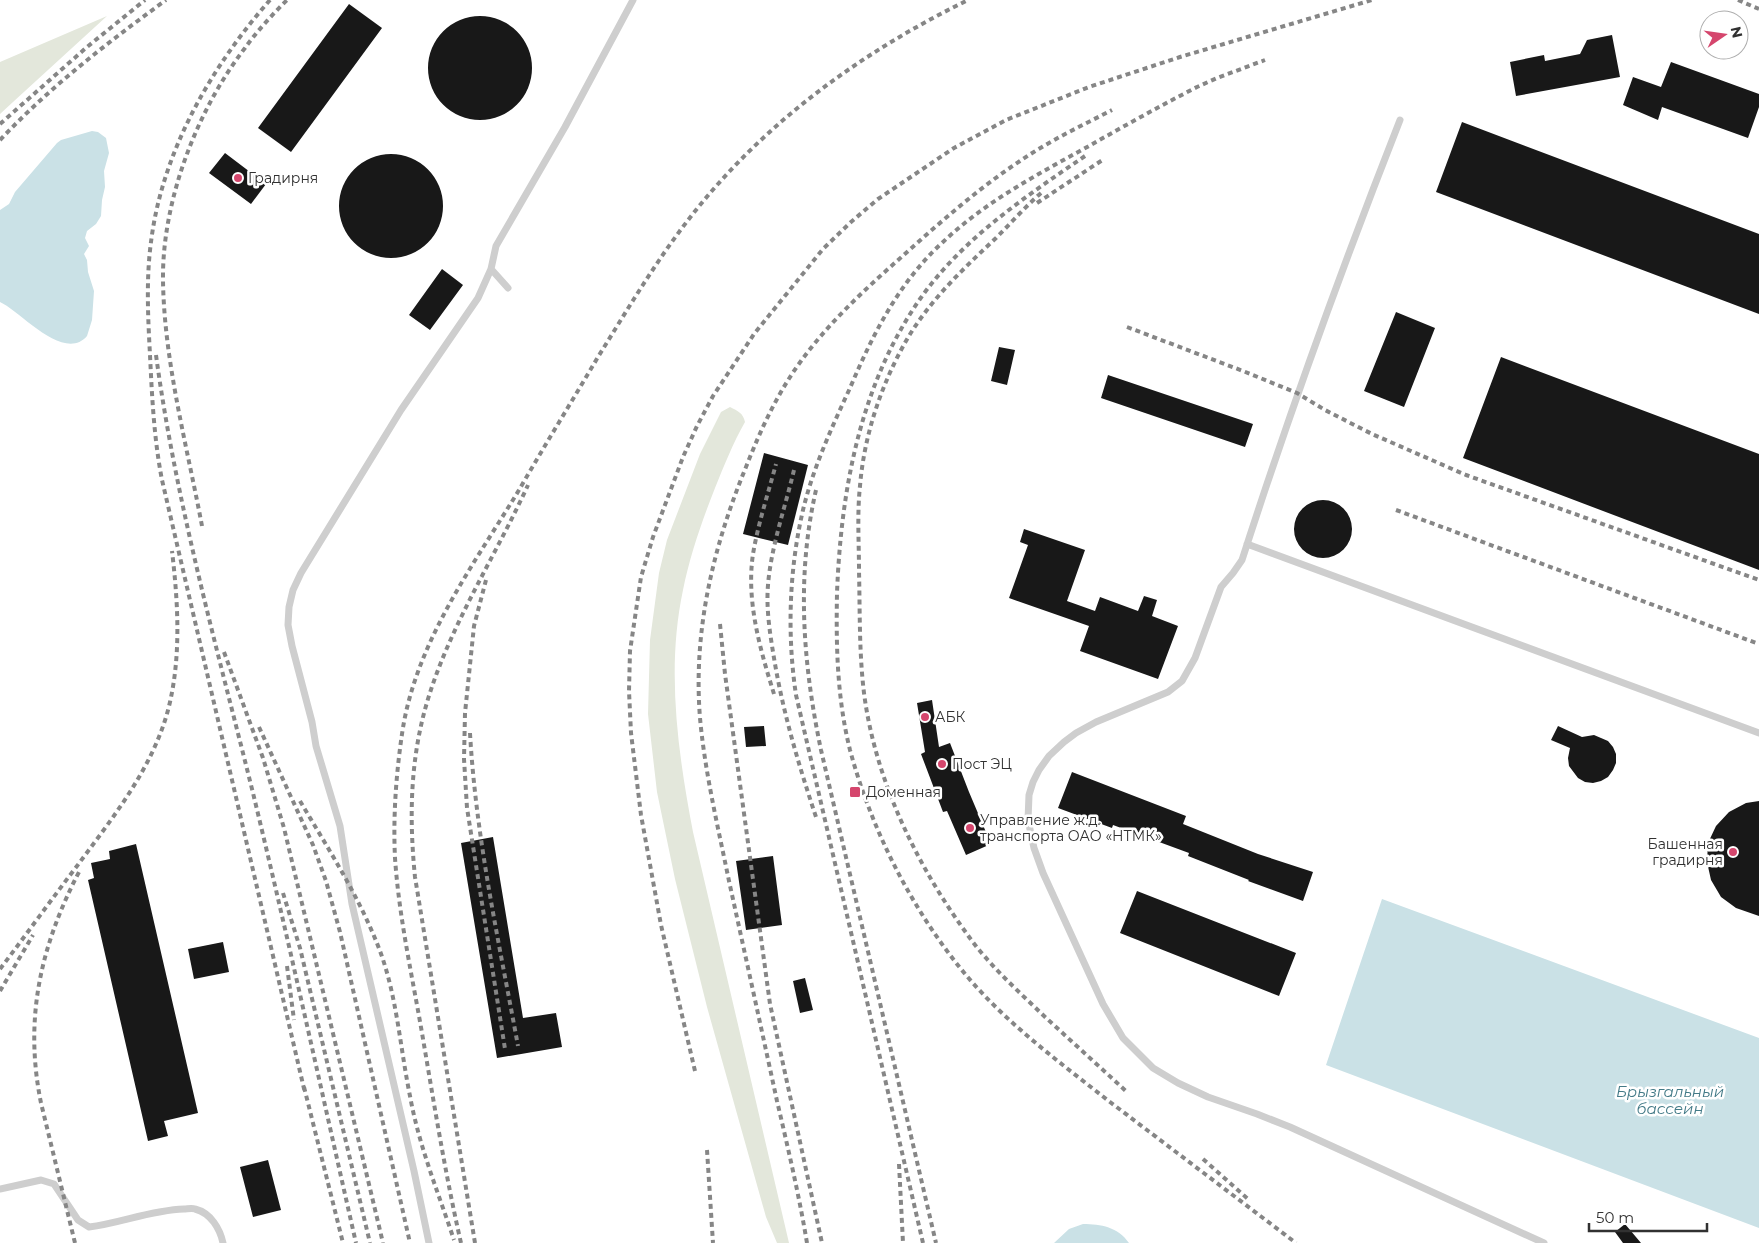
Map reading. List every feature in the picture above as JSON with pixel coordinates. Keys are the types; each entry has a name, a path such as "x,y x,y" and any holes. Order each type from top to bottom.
{"lane":[{"path":"429,1243 352,904 340,826 316,746 312,722 292,646 288,616 293,590 301,573 401,410 478,298 491,269 496,246 565,127 633,0"},
{"path":"1400,120 1300,384 1242,560 1221,587 1195,658 1182,681 1168,692 1096,722 1076,733 1049,756 1039,770 1030,795 1028,820 1034,848 1043,873 1103,1004 1123,1038 1153,1068 1208,1097 1290,1127 1544,1243"},
{"path":"491,269 508,288"},
{"path":"1247,544 1759,733"},
{"path":"0,1189 41,1180 54,1184 78,1220 89,1227 168,1209 195,1209 209,1215 221,1233 223,1243"}],"shaded area":[{"path":"107,16 13,102 0,114 0,62"},
{"path":"730,407 741,414 745,422 710,500 686,577 678,620 675,650 676,711 683,772 693,832 789,1243 777,1243 766,1217 707,1007 675,879 657,792 648,714 650,640 659,573 667,540 700,454 721,412"}],"water":[{"path":"92,131 98,132 106,138 109,153 104,171 105,187 101,216 96,224 87,231 85,238 89,246 84,254 94,291 92,320 87,336 77,343 67,343 42,332 0,302 0,210 9,204 15,192 57,143 61,140"},
{"name":"Брызгальный бассейн","path":"1382,899 1759,1038 1759,1228 1326,1065"},
{"path":"1083,1224 1114,1230 1120,1233 1129,1243 1054,1243 1069,1229"}],"building":[{"path":"349,4 382,28 291,152 258,128"},
{"path":"480,16 500,20 509,24 517,31 524,39 528,48 532,68 528,88 524,97 517,105 509,112 500,116 480,120 460,116 451,112 443,105 436,97 432,88 428,68 432,48 436,39 443,31 451,24 460,20"},
{"path":"1612,35 1620,77 1516,96 1510,62 1544,55 1545,61 1580,54 1587,40"},
{"path":"1671,62 1759,94 1759,107 1748,138 1662,107 1658,120 1623,105 1633,77 1661,87"},
{"path":"1462,122 1759,234 1759,314 1436,192"},
{"name":"Градирня","path":"225,153 266,184 251,204 209,173"},
{"path":"391,154 411,157 428,169 440,186 443,206 440,226 428,243 411,255 391,258 371,255 354,243 342,226 339,206 342,186 354,169 371,157"},
{"path":"442,269 463,285 430,330 409,315"},
{"path":"1396,312 1435,328 1404,407 1364,391"},
{"path":"999,347 1015,350 1007,385 991,381"},
{"path":"1501,357 1759,454 1759,570 1463,458"},
{"path":"1108,375 1253,424 1245,447 1101,398"},
{"path":"764,453 808,465 788,545 743,534"},
{"path":"1323,500 1334,502 1347,513 1352,529 1350,540 1339,553 1323,558 1312,556 1299,545 1294,529 1296,518 1307,505"},
{"path":"1024,529 1085,550 1067,601 1095,611 1100,597 1138,611 1144,596 1157,600 1152,616 1178,626 1158,679 1080,651 1089,626 1009,598 1028,545 1020,542"},
{"path":"932,700 939,747 950,743 991,844 966,855 947,811 943,812 921,754 925,752 917,703"},
{"path":"764,726 766,746 746,747 744,727"},
{"path":"1558,726 1582,737 1594,735 1608,741 1616,754 1616,763 1608,777 1593,783 1585,782 1578,778 1569,766 1570,748 1551,740"},
{"path":"1072,772 1186,816 1183,824 1258,854 1313,872 1303,901 1188,856 1189,853 1113,825 1112,828 1058,808"},
{"name":"Башенная градирня","path":"1759,801 1759,916 1736,908 1721,897 1711,880 1707,862 1708,843 1716,826 1729,812 1746,803"},
{"path":"493,837 523,1018 556,1013 562,1047 497,1058 461,843"},
{"path":"136,844 198,1113 164,1121 168,1136 148,1141 88,880 94,878 91,863 110,859 109,851"},
{"path":"773,856 782,925 746,930 736,861"},
{"path":"1137,891 1296,953 1279,996 1120,933"},
{"path":"223,942 229,972 194,979 188,949"},
{"path":"805,978 813,1010 800,1013 793,981"},
{"path":"268,1160 281,1210 253,1217 240,1167"},
{"path":"1625,1224 1641,1243 1623,1243 1615,1232"}],"railway":[{"path":"0,124 87,47 145,0"},
{"path":"0,140 80,66 166,0"},
{"path":"270,0 248,26 209,82 192,112 178,144 166,176 151,242 148,313 154,418 162,480 305,1093"},
{"path":"202,526 177,403 167,341 163,280 164,250 169,219 176,188 186,158 212,99 250,42 287,0"},
{"path":"461,1243 406,946 395,858 395,812 400,749 409,701 419,668 448,606 598,357 669,245 696,210 724,177 755,146 820,90 892,42 968,0"},
{"path":"695,1071 661,925 641,815 631,733 630,651 641,577 653,537 683,457 713,396 754,334 823,249 878,199 954,148 1006,120 1089,87 1180,57 1372,0"},
{"path":"1738,0 1759,9"},
{"path":"923,1243 796,695 791,649 792,579 798,533 807,494 830,433 878,329 913,274 943,242 994,201 1051,167 1197,87 1265,60"},
{"path":"807,1243 716,820 702,739 699,686 700,653 703,621 715,559 734,497 764,425 792,373 822,334 884,273 972,196 1042,147 1112,110"},
{"path":"1085,156 996,220 955,257 920,299 899,332 882,367 868,403 858,440 849,477 843,516 837,593 837,652 842,711 850,750 859,779 869,808 894,865 909,893 942,945 977,988 1051,1056 1296,1243"},
{"path":"1037,203 1104,159"},
{"path":"1041,193 959,274 915,326 897,358 875,411 865,448 859,497 858,528 862,678 869,725 888,789 900,820 915,850 948,907 975,945 1003,976 1128,1093"},
{"path":"1127,327 1297,393 1372,434 1466,475 1759,580"},
{"path":"156,355 164,410 198,575 253,793 356,1243"},
{"path":"774,694 759,642 753,607 751,572 758,532 776,464"},
{"path":"794,470 772,556 768,585 768,612 782,699 798,760 817,820"},
{"path":"475,1243 415,877 412,788 422,721 438,671 461,617 528,485"},
{"path":"816,490 806,555 804,588 806,653 815,718 936,1243"},
{"path":"1396,510 1759,644"},
{"path":"0,969 119,808 132,789 155,747 164,725 170,702 176,665 177,608 172,551"},
{"path":"486,580 474,626 465,713 464,759 467,808 505,1049"},
{"path":"720,624 725,674 770,1004 822,1243"},
{"path":"224,652 263,758 284,828 383,1243"},
{"path":"259,727 313,845 326,881 340,932 410,1243"},
{"path":"470,733 477,812 518,1046"},
{"path":"300,801 354,893 372,931 386,968 418,1133 454,1240"},
{"path":"75,1243 41,1103 34,1042 35,1013 45,956 65,900 79,872"},
{"path":"283,893 300,948 370,1243"},
{"path":"0,991 33,935"},
{"path":"287,966 294,1020"},
{"path":"304,1087 343,1243"},
{"path":"707,1150 713,1243"},
{"path":"1203,1159 1248,1199"},
{"path":"899,1164 903,1243"}],"place":[{"name":"Градирня","path":"238,178"},
{"name":"АБК","path":"925,717"},
{"name":"Пост ЭЦ","path":"942,764"},
{"name":"Доменная","path":"855,792"},
{"name":"Управление ж.д. транспорта ОАО «НТМК»","path":"970,828"},
{"name":"Башенная градирня","path":"1733,852"}]}
